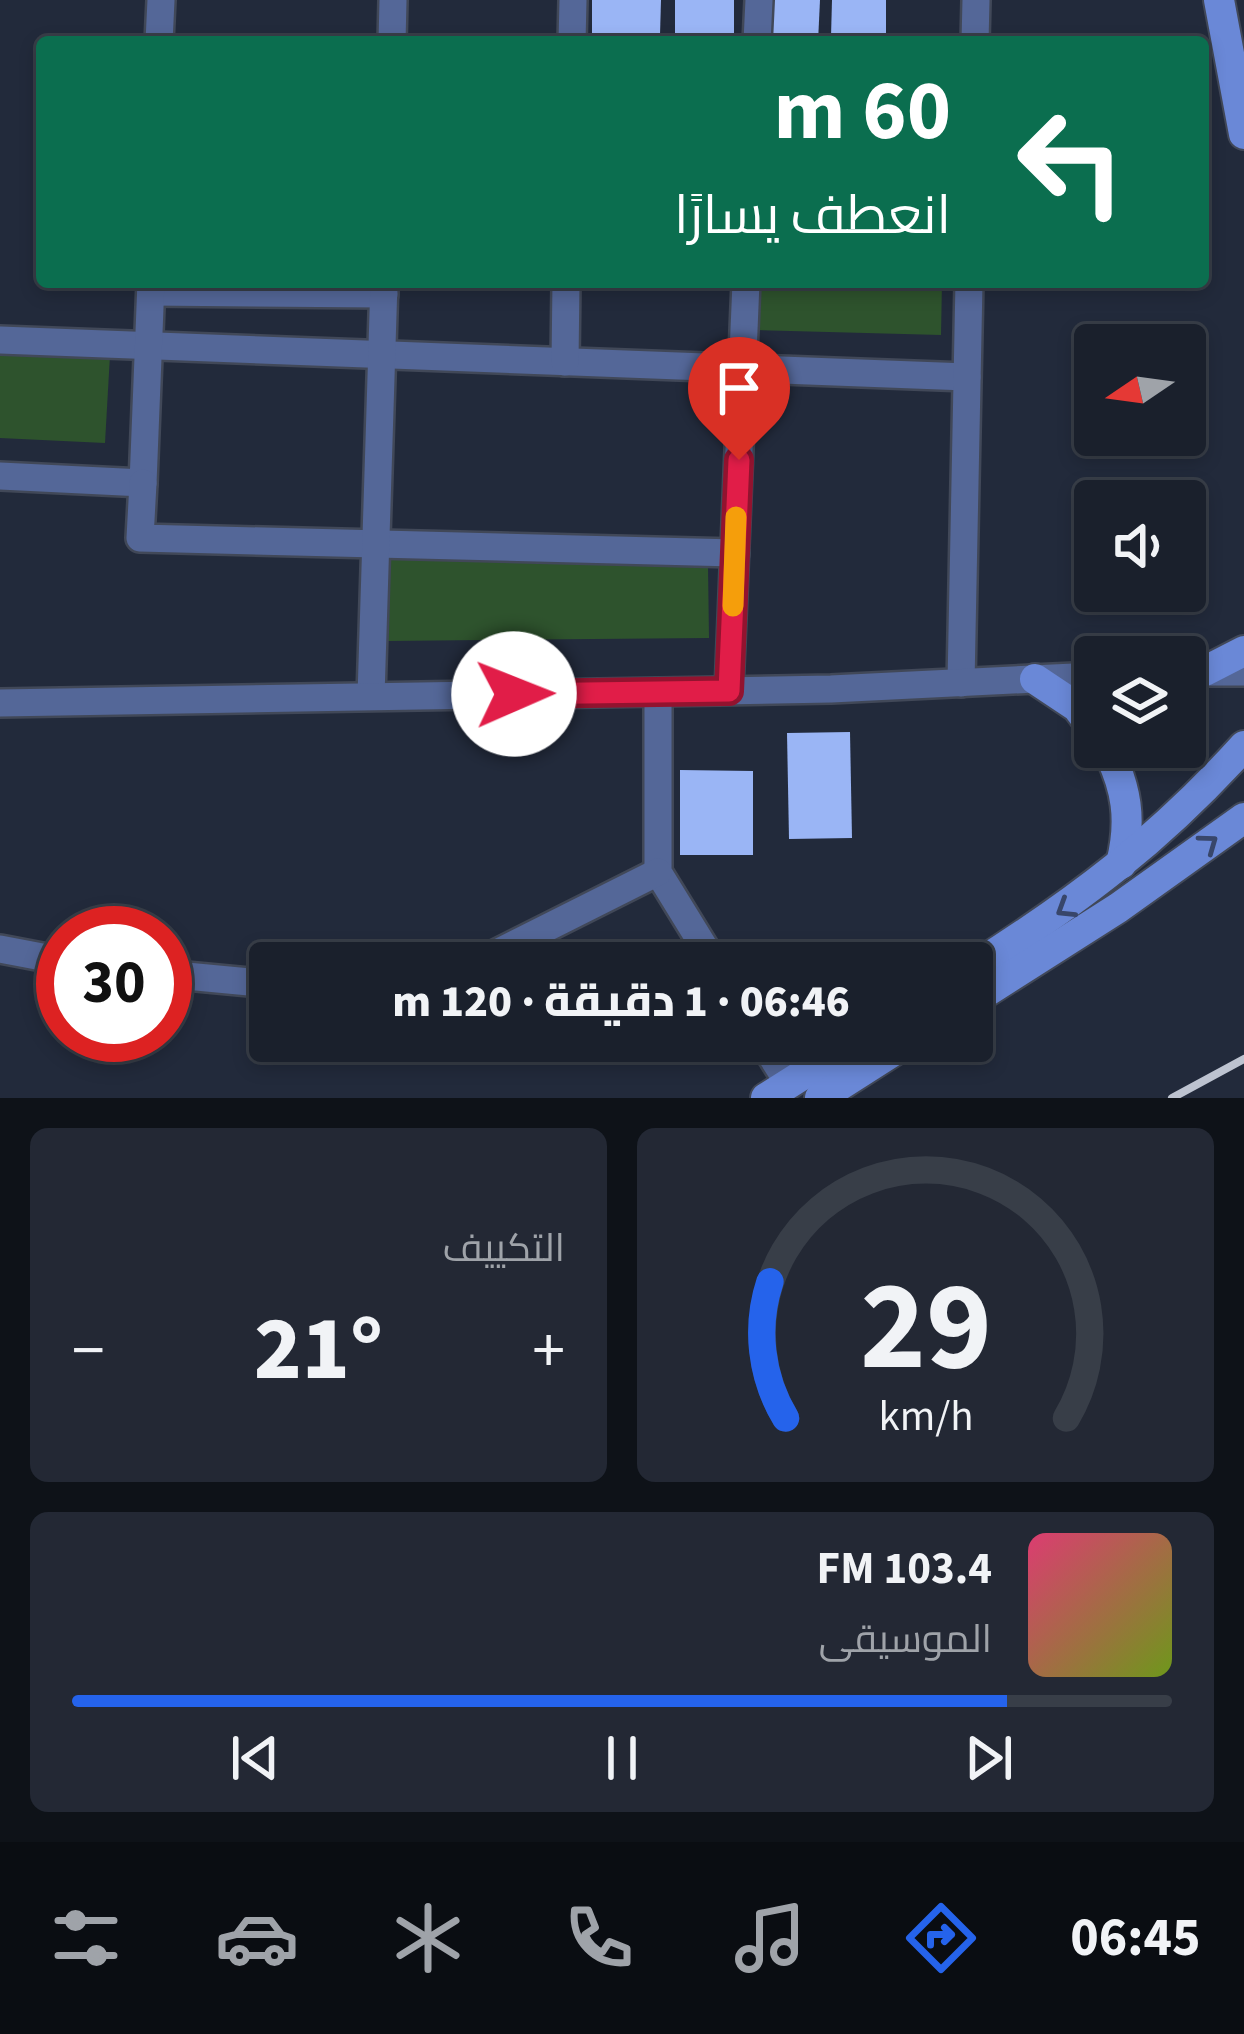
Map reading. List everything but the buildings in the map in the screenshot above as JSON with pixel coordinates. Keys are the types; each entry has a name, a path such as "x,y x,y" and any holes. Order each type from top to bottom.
{"main road":[{"path":"1219,0 1244,134"},
{"path":"1206,667 1244,651"},
{"path":"1035,679 1074,704"},
{"path":"993,955 1086,896 1203,791 1244,746"},
{"path":"1117,768 1124,782 1129,832 1121,865"},
{"path":"993,988 1118,908 1244,818"},
{"path":"777,1091 823,1062"},
{"path":"820,1098 876,1062"}],"street":[{"path":"159,36 161,0"},
{"path":"392,36 393,0"},
{"path":"572,36 573,0"},
{"path":"757,36 758,0"},
{"path":"975,36 976,0"},
{"path":"151,288 140,538 735,553"},
{"path":"371,697 384,288"},
{"path":"565,362 566,288"},
{"path":"729,691 746,288"},
{"path":"961,683 970,288"},
{"path":"0,340 967,377"},
{"path":"0,476 142,483"},
{"path":"1206,672 1244,672"},
{"path":"0,703 729,691 1074,677"},
{"path":"658,692 658,872 701,942"},
{"path":"519,942 658,872"},
{"path":"0,949 36,956"},
{"path":"192,977 249,982"},
{"path":"768,1062 777,1091"}],"green space":[{"path":"756,288 942,288 941,335 754,330"},
{"path":"0,349 110,355 105,443 0,438"},
{"path":"388,554 708,566 709,638 386,641"}],"railway":[{"path":"1172,1098 1244,1059"}],"slow traffic":[{"path":"733,606 736,517"}],"route":[{"path":"514,694 729,691 739,460"}]}
